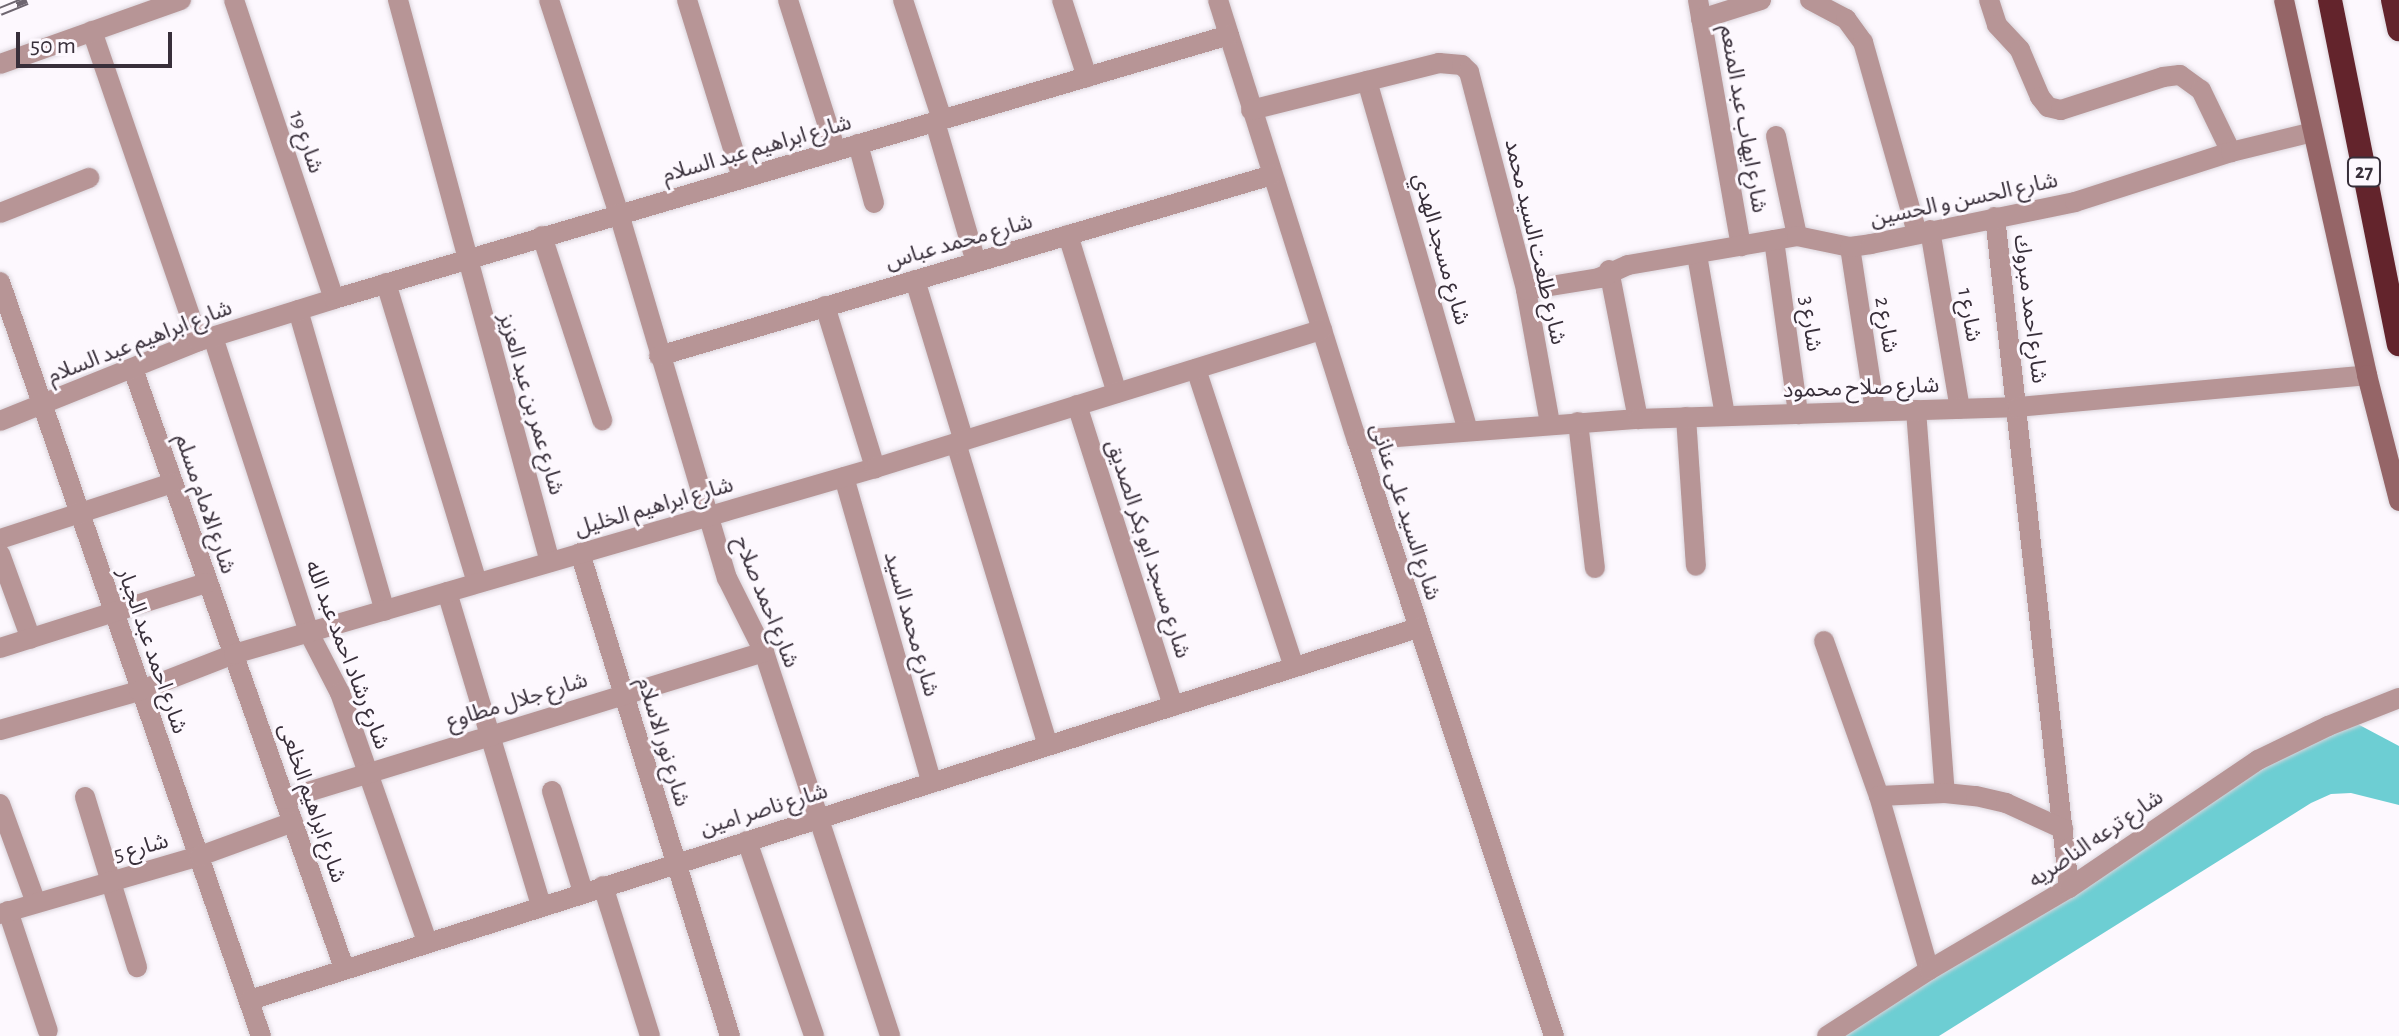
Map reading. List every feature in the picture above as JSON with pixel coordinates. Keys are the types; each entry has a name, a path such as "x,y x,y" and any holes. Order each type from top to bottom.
{"highway":[{"name":"27","path":"2330,0 2399,344"},
{"path":"2393,0 2399,29"}],"street":[{"path":"0,64 181,0"},
{"name":"شارع 19","path":"234,0 334,299"},
{"name":"شارع عمر بن عبد العزيز","path":"398,0 465,258 550,562"},
{"name":"شارع احمد صلاح","path":"549,0 619,214 727,578 764,652 890,1036"},
{"path":"687,0 742,178"},
{"path":"788,0 836,151"},
{"path":"903,0 976,262"},
{"path":"1062,0 1087,77"},
{"name":"شارع السيد على عنانى","path":"1218,0 1357,440 1554,1036"},
{"path":"1700,10 1761,0"},
{"name":"شارع 1","path":"1810,0 1846,19 1863,42 1923,231 1960,409"},
{"path":"1989,0 1997,25 2020,50 2040,97 2048,107 2061,110 2163,77 2180,75 2201,90 2231,152"},
{"path":"2284,0 2367,375 2399,501"},
{"name":"شارع ايهاب عبد المنعم","path":"1700,10 1741,246"},
{"name":"شارع رشاد احمد عبد الله","path":"92,31 206,339 309,633 333,676 427,942"},
{"name":"شارع ابراهيم عبد السلام","path":"0,421 206,339 298,310 465,258 1229,35"},
{"name":"شارع طلعت السيد محمد","path":"1367,81 1451,62 1462,65 1469,72 1526,290 1550,423"},
{"path":"1251,110 1367,81"},
{"name":"شارع مسجد الهدي","path":"1367,81 1468,431"},
{"name":"شارع الحسن و الحسين","path":"1526,290 1599,278 1609,270 1797,236 1850,247 2075,202 2231,152 2313,132"},
{"path":"1776,136 1797,236"},
{"path":"858,144 874,203"},
{"name":"شارع محمد عباس","path":"659,356 1272,175"},
{"path":"0,213 89,178"},
{"name":"شارع احمد مبروك","path":"1995,217 2069,888"},
{"path":"1068,235 1117,393"},
{"path":"542,236 602,420"},
{"name":"شارع 3","path":"1774,240 1798,414"},
{"name":"شارع 2","path":"1850,247 1875,411"},
{"path":"1697,255 1725,416"},
{"path":"1609,270 1638,419"},
{"path":"915,280 1048,745"},
{"name":"شارع احمد عبد الجبار","path":"0,282 7,322 44,405 112,613 261,1036"},
{"path":"386,283 477,583"},
{"path":"825,306 875,468"},
{"path":"298,310 385,611"},
{"name":"شارع ابراهيم الخليل","path":"0,730 139,691 234,654 875,468 1322,330"},
{"name":"شارع الامام مسلم","path":"133,369 206,583 234,654"},
{"path":"1196,369 1294,667"},
{"name":"شارع صلاح محمود","path":"1357,440 1550,423 2018,407 2367,375"},
{"name":"شارع مسجد ابو بكر الصديق","path":"1077,405 1173,706"},
{"path":"1916,410 1945,793"},
{"path":"1686,417 1696,566"},
{"path":"1578,422 1595,568"},
{"name":"شارع محمد السيد","path":"844,477 932,783"},
{"path":"0,539 172,483"},
{"name":"شارع نور الاسلام","path":"580,553 730,1036"},
{"path":"0,554 31,639"},
{"path":"0,648 206,583"},
{"path":"447,592 541,906"},
{"name":"شارع ناصر امين","path":"250,1000 1418,628"},
{"path":"1824,641 1879,796 1929,970"},
{"name":"شارع جلال مطاوع","path":"285,799 764,652"},
{"name":"شارع ابراهيم الخلعى","path":"234,654 344,968"},
{"name":"شارع ترعه الناصريه","path":"1827,1036 1929,970 2069,888 2258,760 2328,726 2399,698"},
{"path":"552,791 650,1036"},
{"path":"1879,796 1945,793 2006,803 2063,829"},
{"path":"85,797 137,967"},
{"path":"0,804 36,903"},
{"name":"شارع 5","path":"4,912 200,856 293,822"},
{"path":"747,841 814,1036"},
{"path":"4,912 48,1031"}],"water":[{"path":"2350,720 2399,746 2399,805 2351,793 2331,794 2311,803 1939,1036 1838,1036 2330,725"}],"railway":[{"path":"0,11 27,0"}]}
